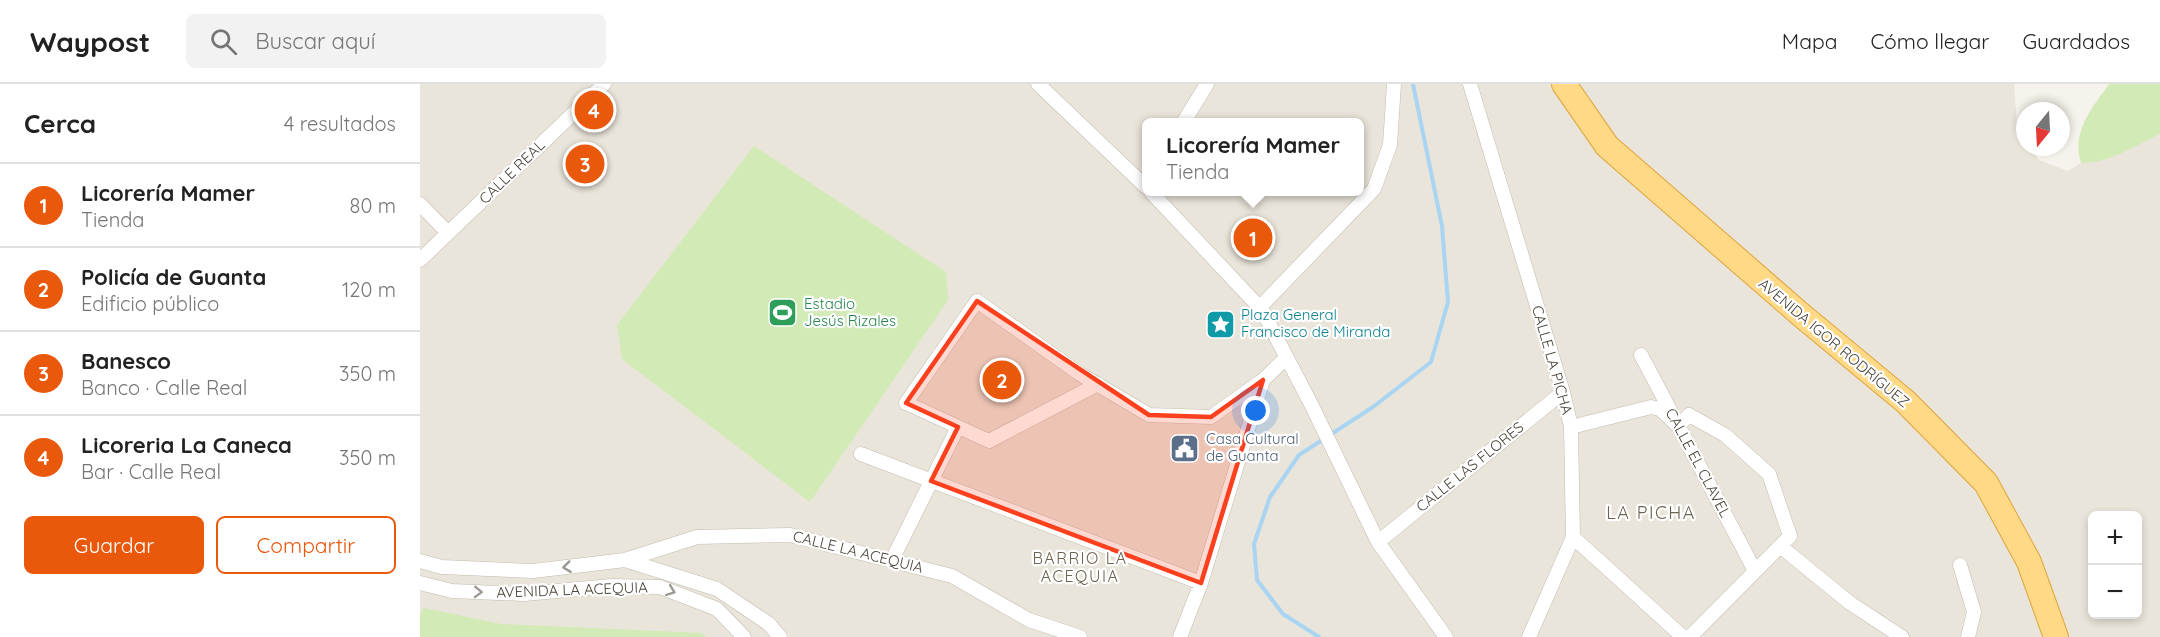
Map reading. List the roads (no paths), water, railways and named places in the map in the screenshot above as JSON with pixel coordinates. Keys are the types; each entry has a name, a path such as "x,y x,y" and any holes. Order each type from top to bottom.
{"highway":[{"name":"AVENIDA IGOR RODRÍGUEZ","path":"1564,84 1606,146 1800,314 1906,402 1986,483 2029,562 2056,637"}],"street":[{"name":"CALLE REAL","path":"420,260 604,84"},
{"path":"1038,84 1142,181"},
{"path":"1186,118 1207,84"},
{"path":"1260,307 1374,189 1390,145 1394,84"},
{"name":"CALLE LA PICHA","path":"1470,84 1563,392 1571,427 1574,537 1530,637"},
{"path":"1156,196 1260,307 1311,404 1378,542 1446,637"},
{"path":"420,204 448,233"},
{"path":"1098,384 989,441 906,403 977,301 1098,384 1149,415 1211,417 1263,380 1286,358"},
{"name":"CALLE EL CLAVEL","path":"1641,355 1755,571"},
{"path":"1180,637 1201,583 1263,380"},
{"name":"CALLE LAS FLORES","path":"1378,542 1563,392"},
{"path":"1571,427 1652,407 1660,409 1678,426 1689,415 1725,435 1769,474 1790,536 1690,637"},
{"path":"892,560 958,427"},
{"path":"861,454 1201,583"},
{"name":"CALLE LA ACEQUIA","path":"625,560 697,537 790,535 952,576 1029,620 1080,637"},
{"path":"1574,537 1683,637"},
{"path":"1780,546 1850,603 1902,637"},
{"path":"420,561 442,567 533,571 625,560"},
{"name":"AVENIDA LA ACEQUIA","path":"625,560 717,589 769,624 780,637"},
{"path":"1960,565 1974,612 1968,637"},
{"name":"AVENIDA LA ACEQUIA","path":"420,583 452,591 524,594 612,586 660,587 717,609 744,637"}],"waterway":[{"path":"1319,637 1283,614 1257,580 1254,544 1270,497 1299,455 1373,407 1431,362 1448,302 1442,226 1413,84"}],"place":[{"name":"Licoreria La Caneca","path":"594,110"},
{"name":"Banesco","path":"585,164"},
{"name":"Licorería Mamer","path":"1253,238"},
{"name":"Estadio Jesús Rizales","path":"783,313"},
{"name":"Plaza General Francisco de Miranda","path":"1220,324"},
{"name":"Policía de Guanta","path":"1002,380"},
{"name":"Casa Cultural de Guanta","path":"1185,448"}],"district":[{"name":"LA PICHA","path":"1651,513"},
{"name":"BARRIO LA ACEQUIA","path":"1080,567"}]}
